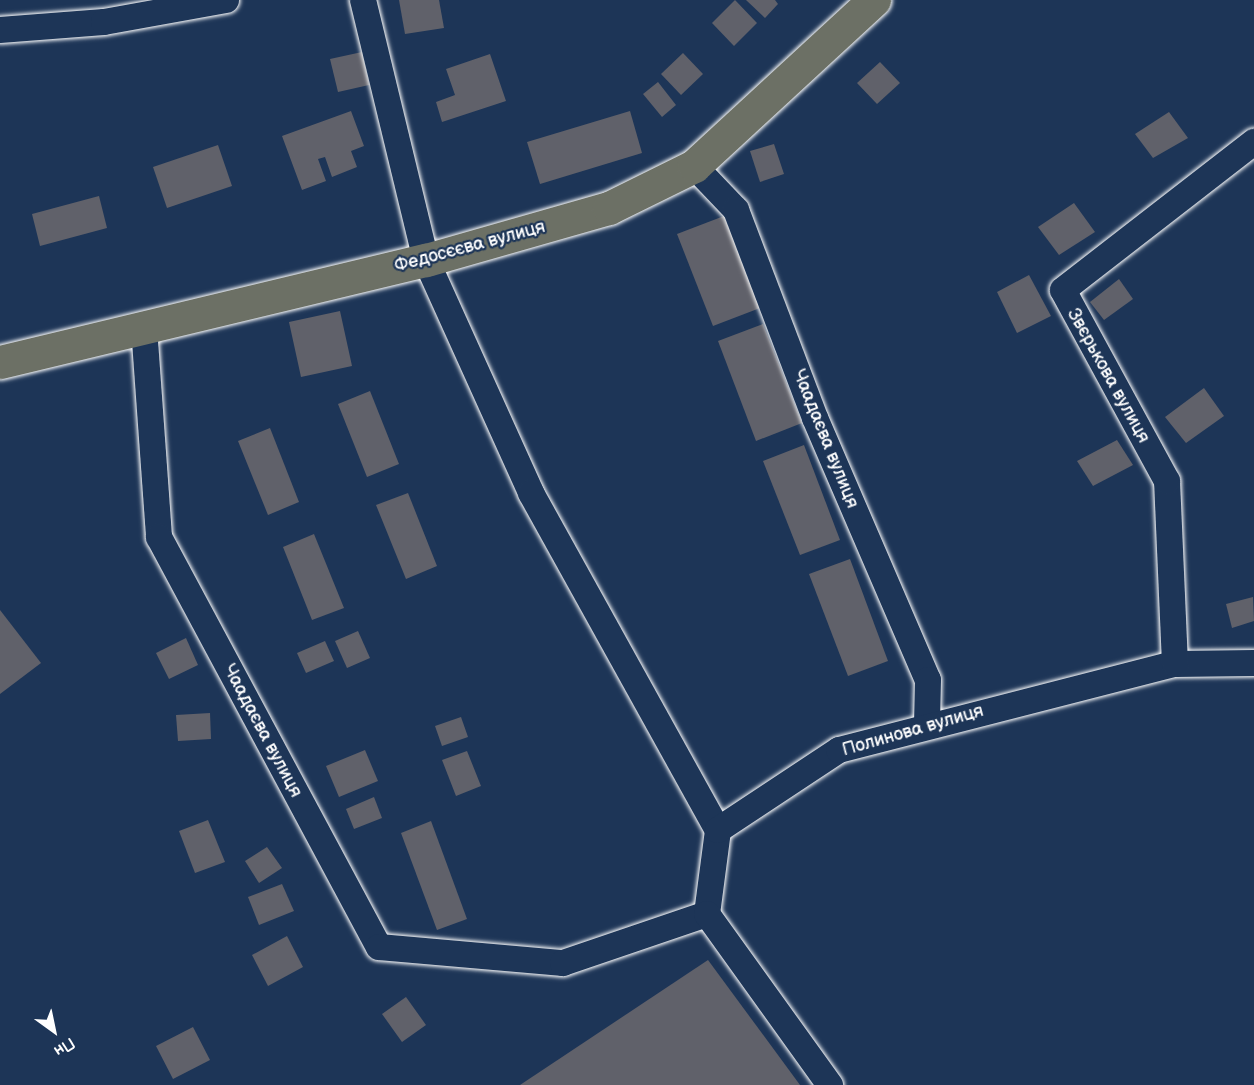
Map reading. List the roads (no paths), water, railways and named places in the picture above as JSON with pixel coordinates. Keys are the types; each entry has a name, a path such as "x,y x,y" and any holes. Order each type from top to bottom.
{"main road":[{"name":"Федосєєва вулиця","path":"0,362 426,260 609,208 694,166 874,0"}],"street":[{"path":"0,30 104,22 226,0"},
{"path":"363,0 426,260 531,493 718,830 707,914 830,1085"},
{"name":"Звєрькова вулиця","path":"1175,664 1167,481 1063,290 1254,142"},
{"name":"Чаадаєва вулиця","path":"694,166 736,210 815,418 928,680 927,725"},
{"name":"Чаадаєва вулиця","path":"144,327 159,537 379,947 563,963 707,914"},
{"name":"Полинова вулиця","path":"718,830 839,750 927,725 1175,664 1254,663"}]}
